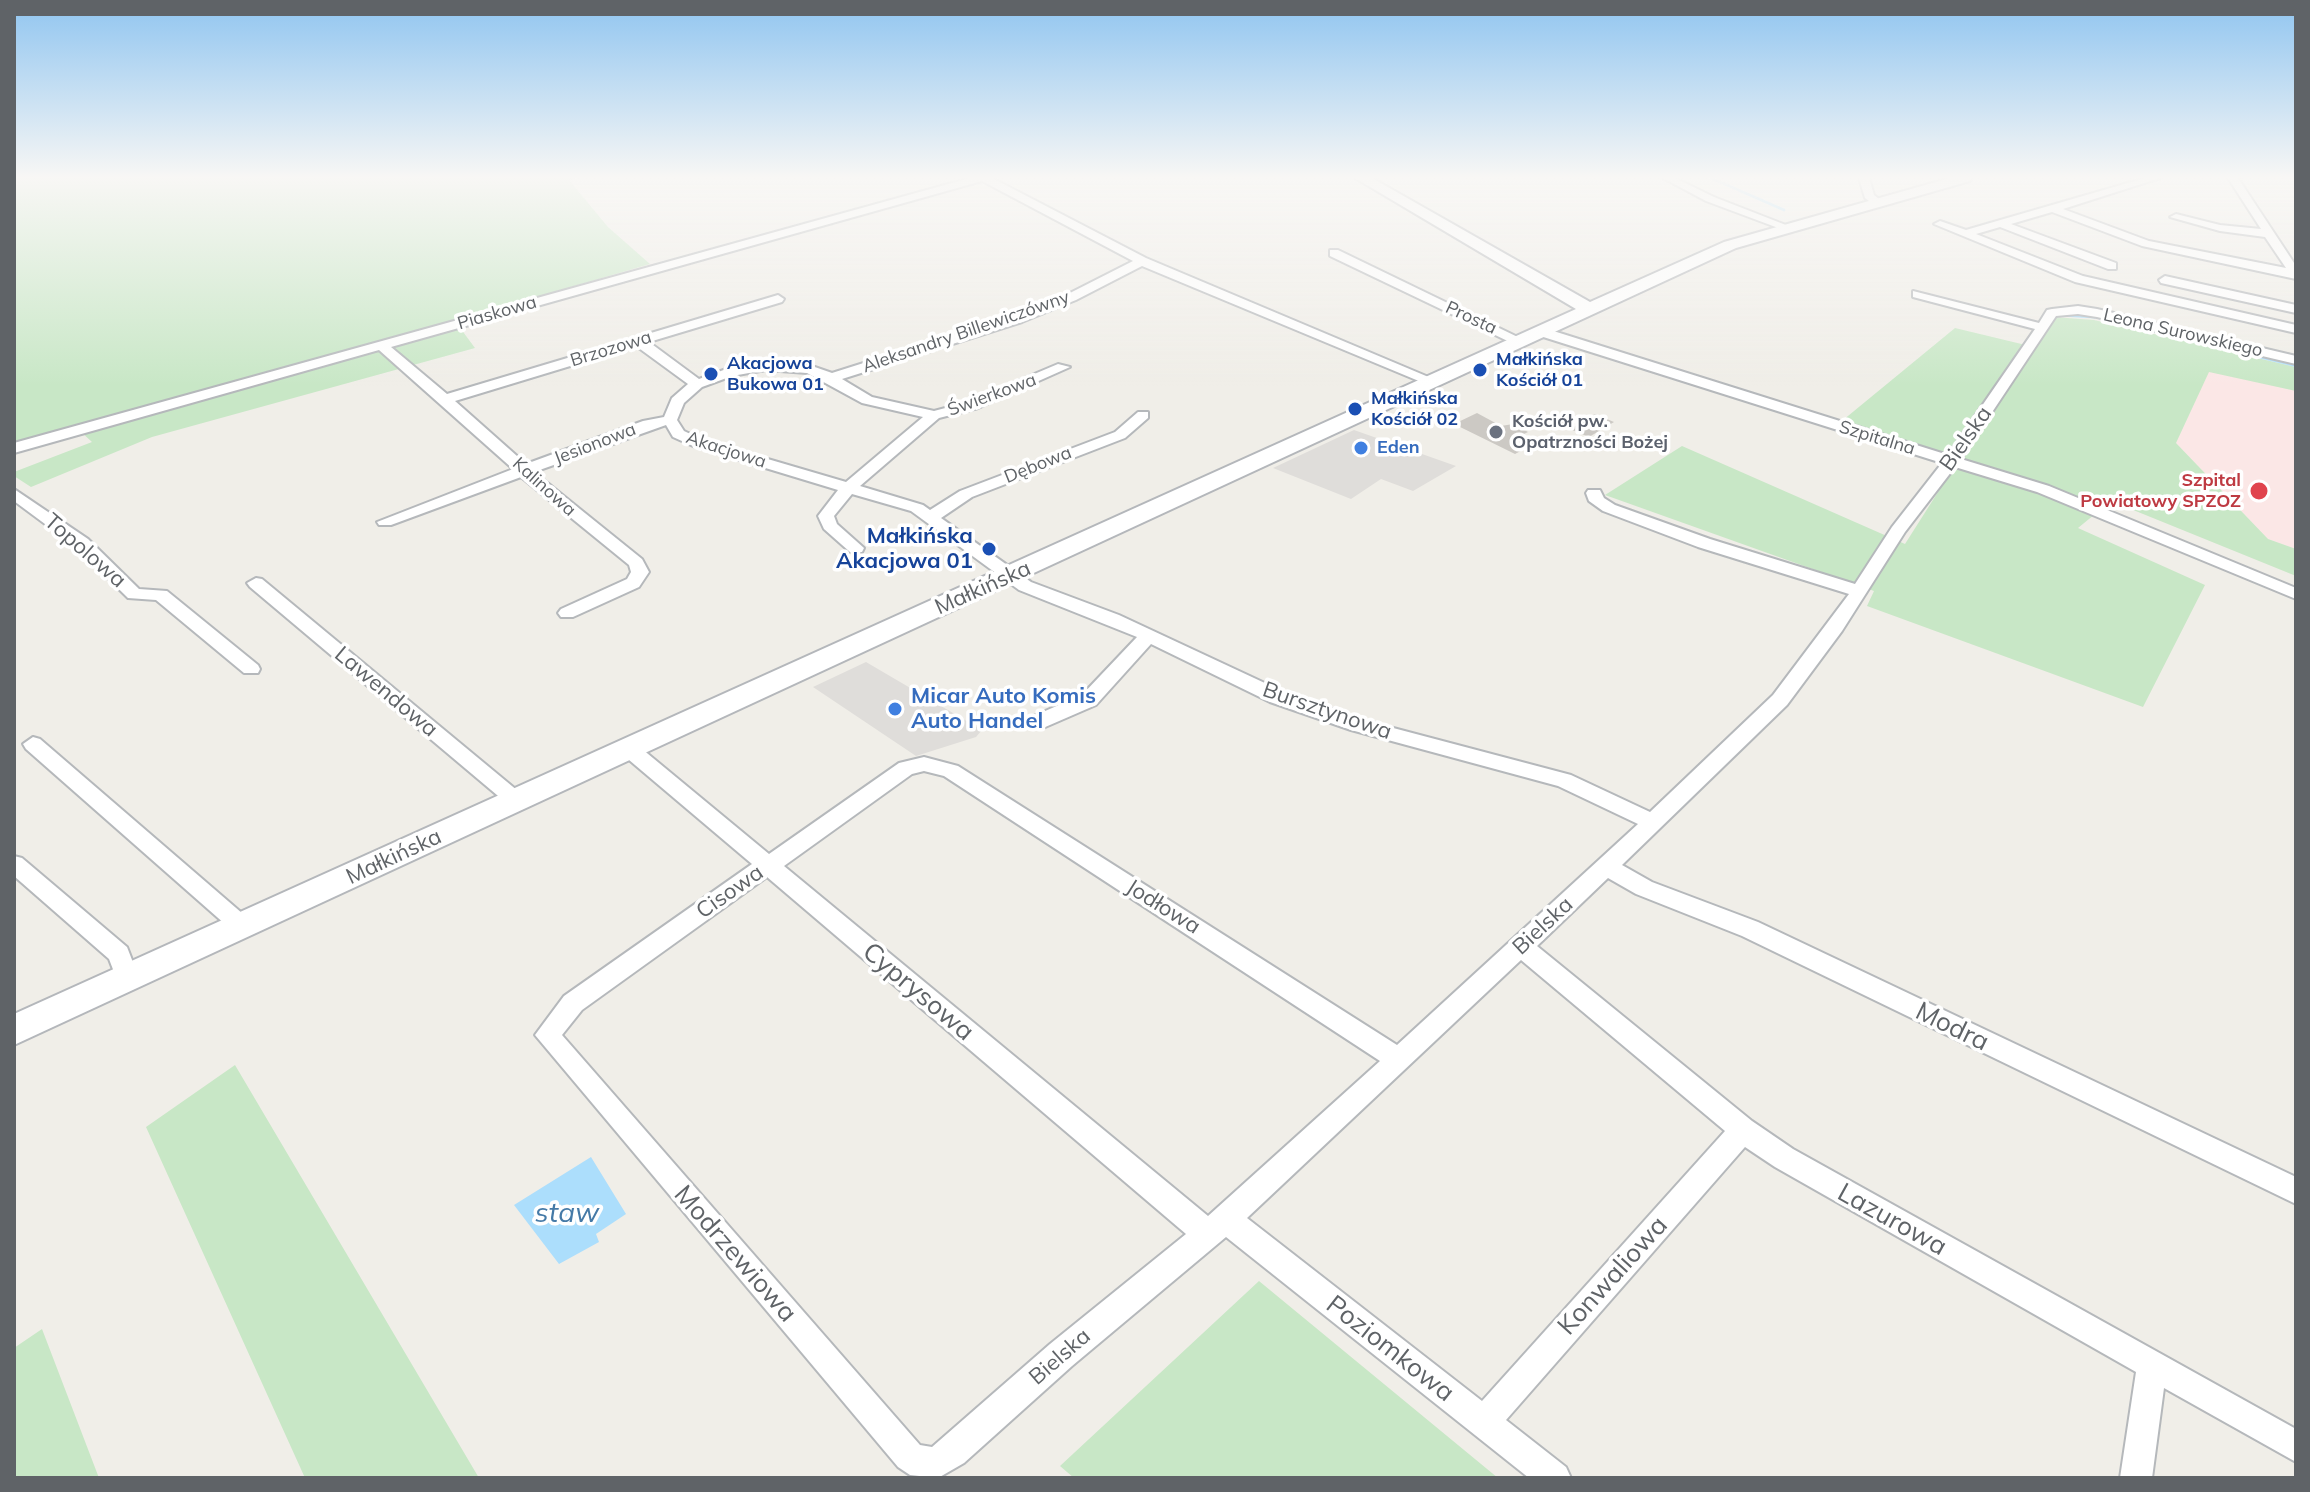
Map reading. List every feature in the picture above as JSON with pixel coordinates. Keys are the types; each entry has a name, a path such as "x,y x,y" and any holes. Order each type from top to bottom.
{"main road":[{"path":"1483,248 1591,310"},
{"name":"Małkińska","path":"14,1030 1724,248"}],"street":[{"name":"Piaskowa","path":"14,448 733,248"},
{"path":"1116,248 1431,381"},
{"path":"2000,248 2079,279 2296,329"},
{"path":"2063,248 2112,266"},
{"path":"2164,248 2296,274"},
{"path":"2279,248 2296,274"},
{"name":"Prosta","path":"1334,253 1521,342"},
{"name":"Aleksandry Billewiczówny","path":"831,378 1017,319 1084,292 1142,261"},
{"path":"2165,280 2296,309"},
{"path":"1917,294 2041,327"},
{"name":"Brzozowa","path":"444,400 778,299"},
{"name":"Bielska","path":"929,1464 953,1452 1061,1355 1217,1226 1606,867 1780,700 1804,672 1898,530 1952,460 2041,327 2052,313 2069,310"},
{"name":"Leona Surowskiego","path":"2069,310 2097,313 2296,360"},
{"name":"Szpitalna","path":"1542,332 1734,395 1952,460 2098,510 2296,594"},
{"path":"638,341 697,384 729,372 766,366 803,368 831,378 867,400 934,415"},
{"name":"Kalinowa","path":"382,346 636,563 640,572 633,583 567,613"},
{"name":"Świerkowa","path":"856,548 830,526 826,516 850,487 934,415 973,405 1063,367"},
{"name":"Akacjowa","path":"697,384 677,401 670,420 678,434 689,440 912,506 932,516 1011,575"},
{"name":"Dębowa","path":"932,516 966,494 1120,435 1143,415"},
{"name":"Jesionowa","path":"385,522 648,424 670,420"},
{"path":"1594,493 1597,501 1609,508 1704,543 1858,591"},
{"name":"Topolowa","path":"14,494 82,543 134,594 161,595 251,669"},
{"name":"Bursztynowa","path":"1011,575 1025,586 1148,636 1318,713 1564,780 1653,822"},
{"name":"Lawendowa","path":"256,583 517,801"},
{"path":"1036,723 1089,700 1148,636"},
{"path":"33,744 242,926"},
{"name":"Cyprysowa","path":"629,749 767,865 1217,1226"},
{"name":"Cisowa","path":"547,1035 573,1003 906,768 924,764"},
{"name":"Jodłowa","path":"924,764 951,771 1357,1030 1398,1060"},
{"path":"14,864 112,946 119,954 127,978"},
{"name":"Modra","path":"1606,867 1644,888 1750,929 2296,1191"},
{"name":"Lazurowa","path":"1521,946 1743,1130 1784,1158 2296,1446"},
{"name":"Modrzewiowa","path":"547,1035 909,1456 921,1464 929,1464"},
{"name":"Konwaliowa","path":"1483,1423 1743,1130"},
{"name":"Poziomkowa","path":"1217,1226 1555,1478"},
{"path":"2136,1478 2152,1365"}],"shaded area":[{"name":"Szpital Powiatowy SPZOZ","path":"2209,371 2296,391 2296,549 2268,539 2176,443"},
{"name":"Eden","path":"1354,430 1456,466 1413,491 1381,479 1351,499 1273,468"},
{"name":"Micar Auto Komis Auto Handel","path":"866,662 982,730 976,737 916,756 813,687"}],"green space":[{"path":"14,248 631,248 650,264 455,321 475,348 152,437 31,487 14,476 14,472 92,442 80,431 14,449"},
{"path":"2054,317 2094,320 2296,367 2296,391 2209,372 2176,443 2268,539 2296,549 2296,576 2111,501 2078,528 2205,585 2143,707 1867,606 1874,591 1605,495 1682,446 1905,544 1959,459 1837,425 1955,328 2034,347"},
{"path":"235,1065 479,1478 305,1478 146,1127"},
{"path":"1259,1281 1498,1478 1074,1478 1060,1466"},
{"path":"42,1329 99,1478 14,1478 14,1348"}],"water":[{"name":"staw","path":"591,1157 626,1214 596,1234 599,1242 559,1264 514,1205"}],"building":[{"name":"Kościół pw. Opatrzności Bożej","path":"1477,413 1501,426 1513,424 1528,432 1520,436 1534,444 1515,454 1454,424"},
{"path":"1595,414 1614,422 1589,437 1570,429 1579,424 1576,418 1588,418"}],"waterway":[{"path":"2062,315 2096,317 2187,339"},
{"path":"2179,337 2296,365"}],"place":[{"name":"Małkińska Kościół 01","path":"1480,370"},
{"name":"Akacjowa Bukowa 01","path":"711,374"},
{"name":"Małkińska Kościół 02","path":"1355,409"},
{"name":"Kościół pw. Opatrzności Bożej","path":"1496,432"},
{"name":"Eden","path":"1361,448"},
{"name":"Szpital Powiatowy SPZOZ","path":"2259,491"},
{"name":"Małkińska Akacjowa 01","path":"989,549"},
{"name":"Micar Auto Komis Auto Handel","path":"895,709"}]}
